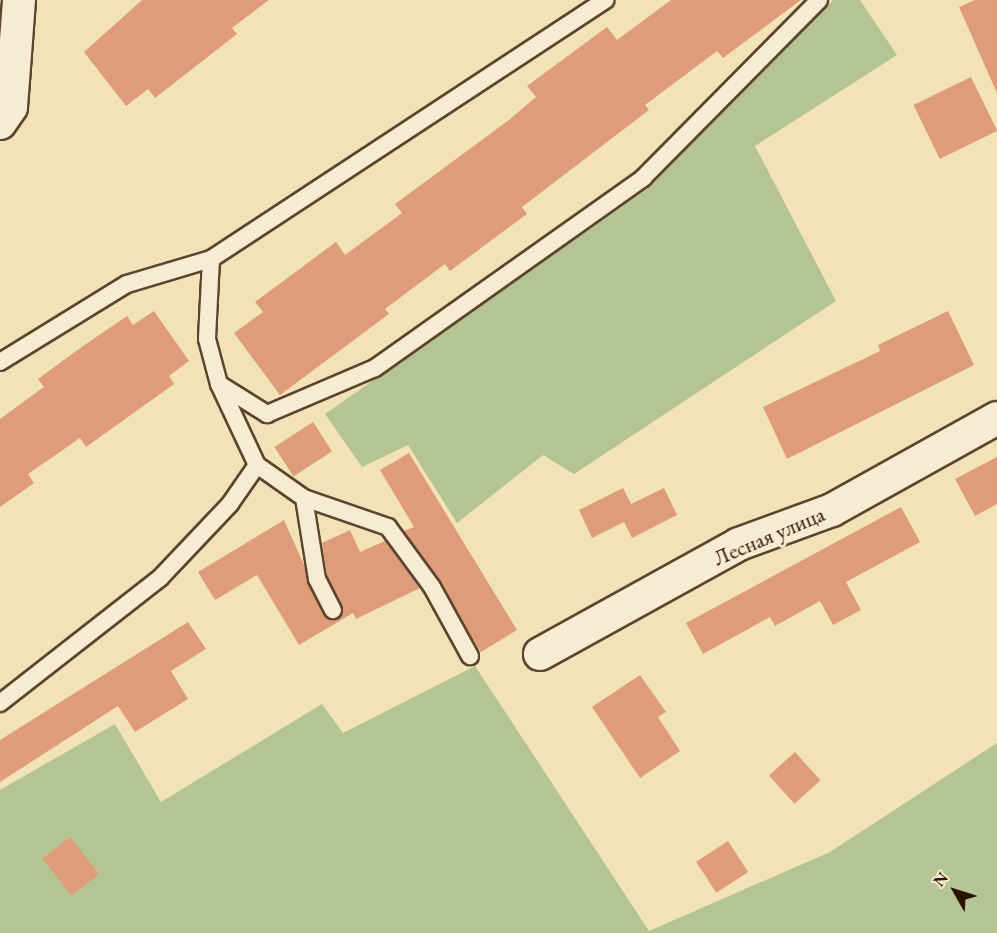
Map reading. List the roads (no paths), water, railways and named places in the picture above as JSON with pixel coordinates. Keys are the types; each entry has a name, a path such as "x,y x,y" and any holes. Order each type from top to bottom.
{"street":[{"path":"0,123 11,107 19,0"},
{"name":"Лесная улица","path":"540,654 739,544 832,510 997,418"}],"lane":[{"path":"0,362 127,284 211,259 606,0"},
{"path":"219,384 267,414 375,368 643,178 819,0"},
{"path":"211,259 207,339 219,384 257,465 304,498 388,527 432,587 470,656"},
{"path":"0,704 160,578 230,504 257,465"},
{"path":"304,498 317,579 333,610"}]}
